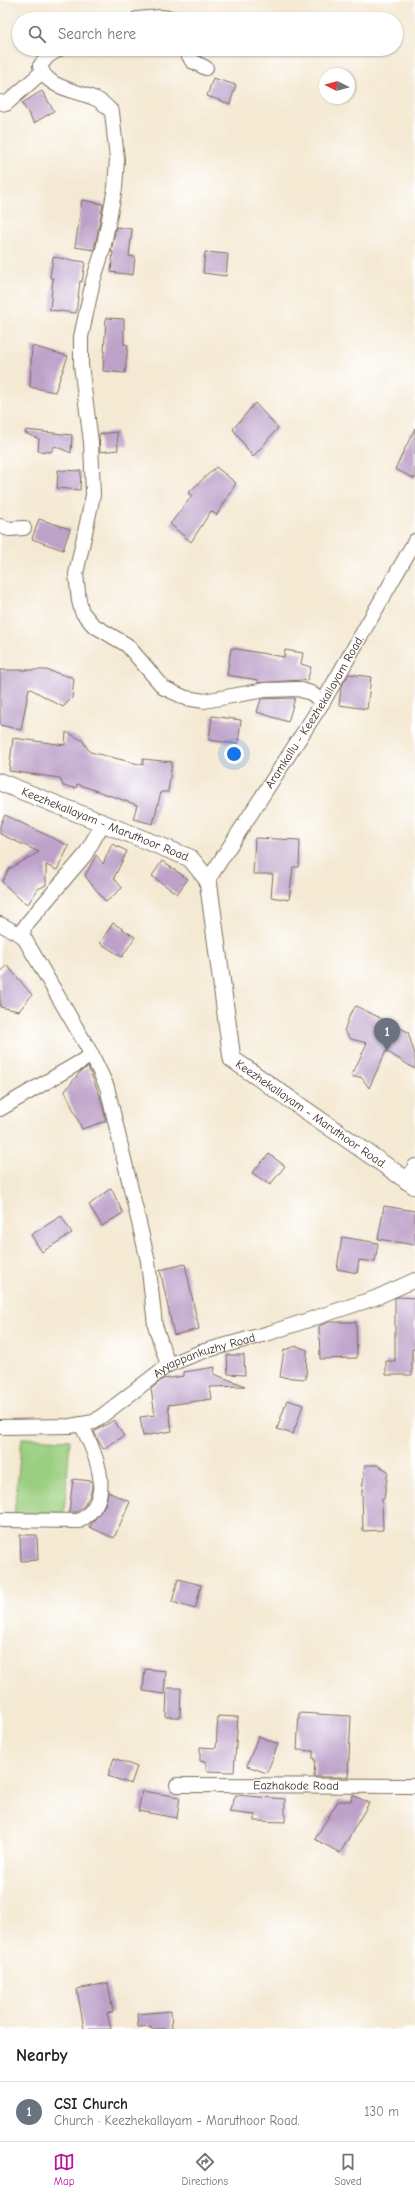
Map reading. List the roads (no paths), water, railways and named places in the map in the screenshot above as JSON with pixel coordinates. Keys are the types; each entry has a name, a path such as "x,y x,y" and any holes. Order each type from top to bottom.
{"street":[{"path":"50,56 40,66 42,72 55,85 98,100 112,112 117,159 115,188 103,250 93,281 90,304 81,337 81,364 91,442 93,495 76,574 79,601 82,612 93,625 127,645 164,688 186,698 204,701 265,690 298,689 311,693 323,702"},
{"path":"189,56 192,61 206,68"},
{"path":"0,102 6,104 42,72"},
{"path":"0,526 24,528"},
{"name":"Aramkallu - Keezhekallayam Road.","path":"208,880 323,702 415,541"},
{"name":"Keezhekallayam - Maruthoor Road.","path":"0,782 190,858 208,880 232,1059 284,1094 410,1184"},
{"path":"103,822 85,855 24,928 24,936 92,1055 107,1087 148,1261 155,1325 168,1364"},
{"path":"0,924 24,936"},
{"path":"0,1109 92,1055"},
{"path":"410,1184 415,1166"},
{"name":"Ayyappankuzhy Road","path":"0,1427 70,1426 94,1422 168,1364 216,1347 269,1333 375,1298 415,1280"},
{"path":"2,1520 79,1521 89,1515 96,1506 100,1492 100,1474 94,1450 81,1424"},
{"name":"Eazhakode Road","path":"177,1785 415,1786"}],"place":[{"name":"CSI Church","path":"387,1051"}]}
